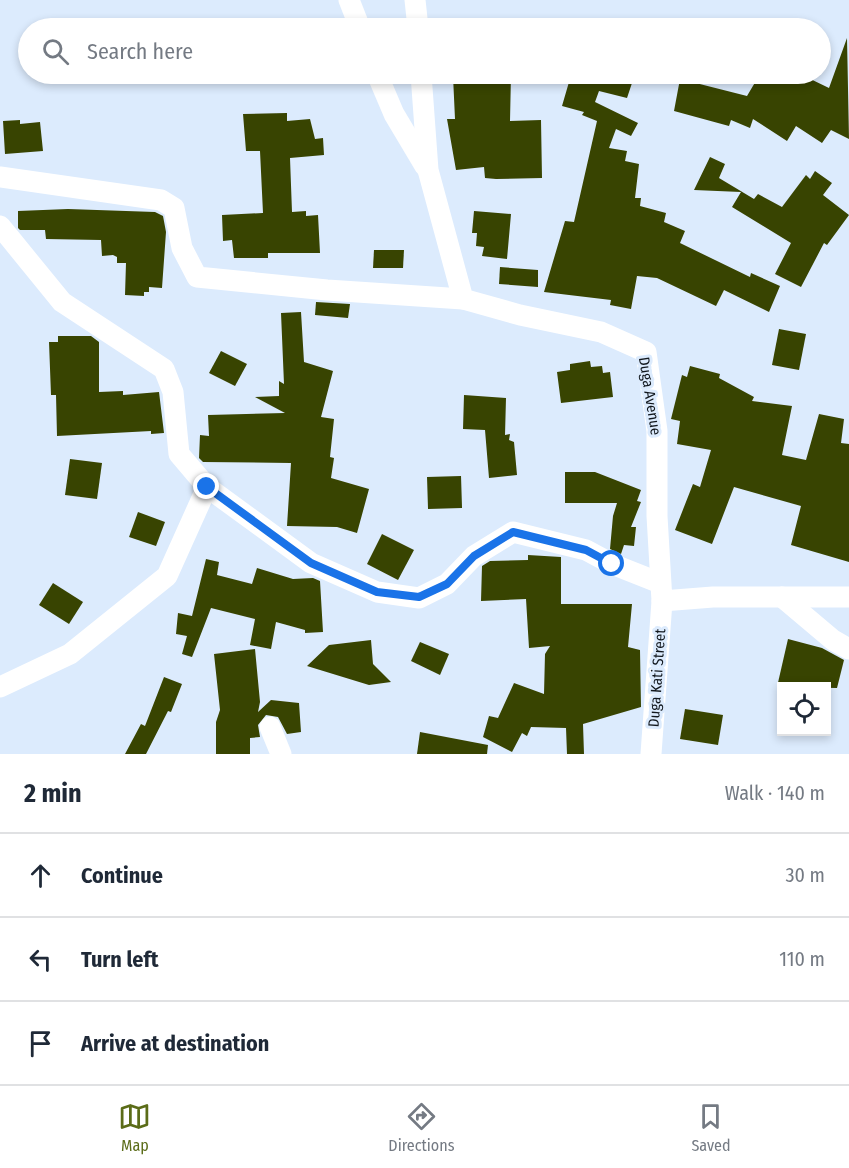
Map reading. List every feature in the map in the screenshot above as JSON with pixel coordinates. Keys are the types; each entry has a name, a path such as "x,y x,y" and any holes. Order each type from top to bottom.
{"street":[{"path":"349,0 356,18"},
{"path":"415,0 417,18"},
{"path":"381,84 394,114 428,170"},
{"path":"0,177 161,200 174,208 182,248 197,277 327,290 463,299 428,170 422,84"},
{"path":"0,226 62,302 164,369 173,392 178,453 207,487 311,563 377,592 419,597 447,584 474,556 513,532 586,550 661,592 713,597 849,597"},
{"name":"Duga Avenue","path":"463,299 520,315 601,332 646,352 657,431 661,592"},
{"path":"0,687 70,654 167,576 207,487"},
{"name":"Duga Kati Street","path":"651,754 661,592"},
{"path":"782,597 833,640 849,650"},
{"path":"270,727 281,754"}],"building":[{"path":"847,38 849,139 831,130 822,143 796,126 787,141 753,119 750,128 731,120 729,126 674,111 679,84 700,84 747,96 754,84 821,84 829,88"},
{"path":"453,84 511,84 510,121 541,120 542,178 485,178 484,167 456,170 447,119 455,119"},
{"path":"568,84 632,84 627,98 599,91 595,102 638,123 631,136 616,129 609,148 627,151 625,161 639,164 635,198 641,198 640,206 666,213 664,222 685,231 680,243 750,277 751,273 780,286 769,312 724,290 716,306 657,278 637,276 631,309 610,305 611,300 544,292 565,221 574,222 597,121 582,115 584,112 562,106"},
{"path":"287,113 287,121 310,119 315,139 323,138 324,155 290,158 292,212 306,211 306,216 318,215 320,253 268,253 268,258 234,258 232,240 223,241 222,215 263,213 260,151 246,151 243,114"},
{"path":"20,120 20,124 40,122 43,151 5,154 3,121"},
{"path":"710,157 725,164 719,178 754,199 758,194 782,207 806,175 810,179 815,171 832,183 823,195 849,215 827,245 824,243 801,287 775,274 791,243 732,207 741,192 694,190"},
{"path":"68,209 155,212 163,216 166,232 162,288 149,287 149,292 144,292 144,296 125,295 126,263 117,263 117,257 113,255 102,256 101,240 46,239 45,230 20,230 18,228 18,211"},
{"path":"474,211 511,214 507,259 482,256 484,247 476,246 477,233 472,233"},
{"path":"374,250 404,250 403,268 373,268"},
{"path":"500,267 538,270 538,287 499,284"},
{"path":"316,302 350,304 348,318 315,315"},
{"path":"301,312 304,362 333,371 321,417 334,419 330,457 334,458 331,478 369,489 357,533 337,527 287,526 291,463 203,462 199,458 200,435 209,436 208,415 285,413 255,397 279,396 279,381 284,384 281,313"},
{"path":"779,329 806,334 799,370 772,365"},
{"path":"58,336 91,336 99,342 99,392 123,391 123,395 159,392 164,433 151,434 151,431 57,436 56,395 51,395 49,342 58,342"},
{"path":"221,351 247,364 235,386 209,373"},
{"path":"590,361 591,367 602,366 603,373 610,372 613,397 561,403 557,372 570,370 570,364"},
{"path":"690,366 720,374 719,378 754,397 752,401 792,406 782,455 806,460 819,414 844,419 841,443 849,444 849,562 791,545 801,506 734,487 712,544 675,530 693,484 700,487 711,450 677,444 680,421 671,419 682,375 687,377"},
{"path":"464,395 506,398 505,435 510,434 509,440 514,442 517,475 489,478 485,430 463,429"},
{"path":"70,459 102,463 97,499 65,495"},
{"path":"565,472 595,472 641,490 637,501 641,502 631,527 636,527 634,546 624,545 621,554 610,549 613,516 617,503 565,503"},
{"path":"461,476 462,508 428,509 427,477"},
{"path":"138,512 165,522 156,546 129,537"},
{"path":"382,534 414,550 398,580 367,564"},
{"path":"528,555 561,557 561,604 632,604 628,647 640,650 641,707 583,724 584,754 567,754 566,728 531,727 527,736 522,733 512,752 483,737 489,716 498,718 514,683 544,694 545,654 550,646 529,648 526,599 481,601 482,566 490,561 528,560"},
{"path":"206,559 219,562 217,575 252,584 257,568 293,579 313,578 320,581 323,632 305,633 305,630 276,622 271,649 250,645 255,619 211,608 192,657 182,654 187,636 176,634 178,613 192,616"},
{"path":"53,583 83,602 69,624 39,605"},
{"path":"788,639 822,648 844,660 837,688 831,688 831,682 778,682"},
{"path":"371,640 373,664 391,682 369,685 307,666 329,645"},
{"path":"420,642 449,654 440,675 411,661"},
{"path":"255,649 260,702 258,712 271,700 299,703 301,732 287,734 278,717 266,715 258,725 260,737 250,738 250,754 216,754 216,722 220,710 214,654"},
{"path":"164,677 182,684 171,712 168,711 146,754 125,754 141,724 145,726"},
{"path":"685,709 723,715 718,745 680,739"},
{"path":"420,732 488,745 487,754 417,754"}],"route":[{"path":"207,487 311,563 377,592 419,597 447,584 474,556 513,532 586,550 612,564"}]}
